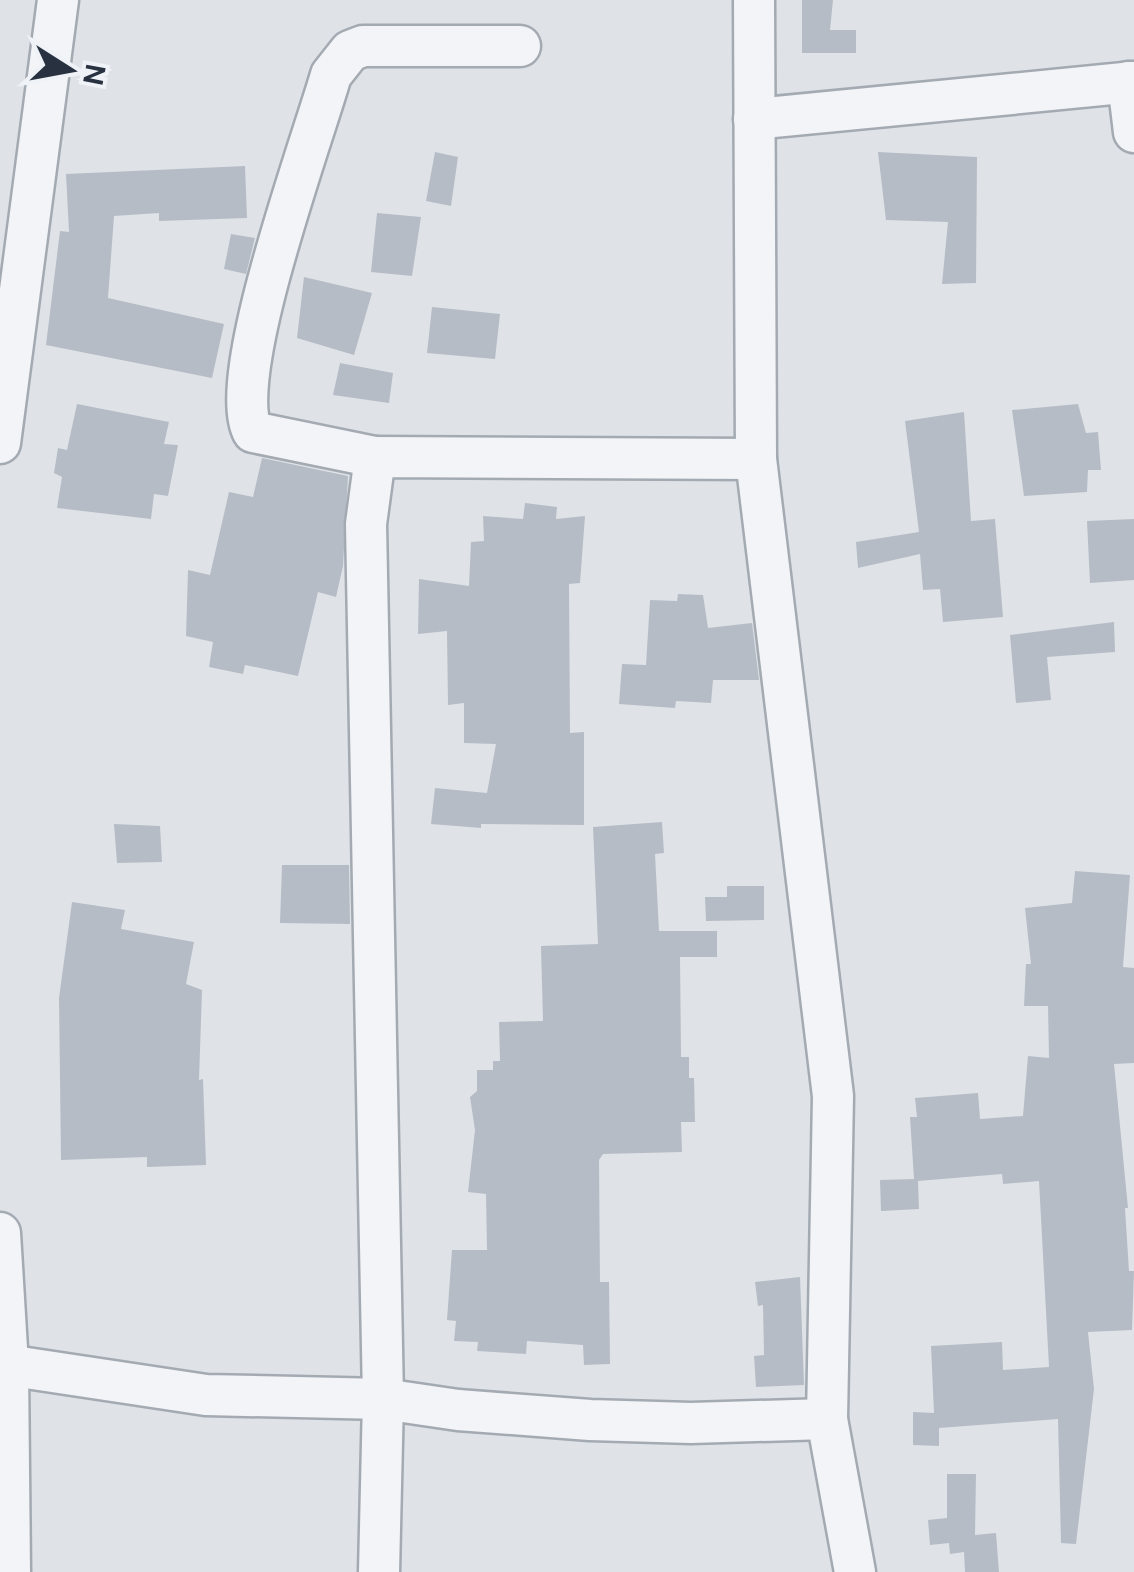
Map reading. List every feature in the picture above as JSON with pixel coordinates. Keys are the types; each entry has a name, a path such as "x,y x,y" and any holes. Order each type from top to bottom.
{"street":[{"path":"0,443 58,0"},
{"path":"754,0 756,460 833,1096 827,1420 855,1572"},
{"path":"520,46 362,46 350,51 332,74 270,279 247,378 245,417 253,432 375,457 756,460"},
{"path":"754,119 1131,82 1134,132"},
{"path":"375,457 366,524 382,1399 379,1572"},
{"path":"0,1234 10,1572"},
{"path":"4,1365 206,1395 382,1399 458,1410 590,1420 827,1420"}],"building":[{"path":"802,0 833,0 830,30 856,30 856,53 802,53"},
{"path":"435,152 458,157 451,206 426,201"},
{"path":"878,152 977,157 976,283 942,284 948,222 886,220"},
{"path":"245,166 247,218 159,221 159,213 114,216 108,298 224,324 212,378 46,345 60,231 69,232 66,174"},
{"path":"377,213 421,217 412,276 371,272"},
{"path":"231,234 255,238 246,274 224,269"},
{"path":"304,277 372,293 354,355 297,338"},
{"path":"432,307 500,314 495,359 427,353"},
{"path":"340,363 393,373 389,403 333,395"},
{"path":"77,404 169,422 164,444 178,445 168,496 154,494 151,519 57,508 62,477 54,473 58,448 67,450"},
{"path":"1078,404 1086,433 1098,432 1101,470 1088,470 1087,492 1024,496 1012,410"},
{"path":"964,412 971,521 995,519 1003,617 943,622 940,589 923,590 920,554 858,568 856,542 919,532 905,421"},
{"path":"262,458 348,476 343,566 336,597 318,592 298,676 245,665 243,674 209,667 213,642 186,636 188,570 210,575 229,492 253,497"},
{"path":"525,503 557,507 556,519 585,516 580,583 569,584 570,733 584,732 584,825 481,824 481,828 431,824 435,788 487,793 496,744 464,743 464,703 448,705 447,631 418,634 419,579 469,586 471,542 484,541 483,516 523,519"},
{"path":"1134,519 1134,580 1090,583 1087,521"},
{"path":"678,594 703,595 708,628 752,623 759,680 713,680 711,703 676,701 675,708 619,704 622,664 646,665 650,600 677,601"},
{"path":"1114,622 1115,652 1047,657 1051,700 1016,703 1010,635"},
{"path":"662,822 664,853 655,854 659,931 717,931 717,957 680,957 681,1057 689,1057 689,1078 694,1078 695,1122 681,1122 682,1152 603,1154 599,1160 600,1282 609,1282 610,1364 584,1365 583,1345 527,1341 526,1354 477,1351 478,1342 454,1341 456,1321 447,1320 452,1250 487,1250 486,1194 468,1192 475,1130 470,1097 477,1091 477,1070 493,1070 493,1061 500,1061 499,1022 543,1021 541,946 598,944 593,827"},
{"path":"114,824 160,826 162,862 117,863"},
{"path":"282,865 349,865 350,924 280,923"},
{"path":"1075,871 1130,875 1123,967 1134,968 1134,1063 1114,1064 1128,1208 1129,1271 1134,1271 1132,1330 1088,1332 1094,1389 1076,1544 1061,1543 1058,1419 939,1428 939,1446 913,1445 913,1412 934,1413 931,1346 1002,1342 1003,1370 1049,1367 1039,1181 1003,1184 1002,1174 918,1181 919,1209 881,1211 880,1180 914,1179 910,1117 917,1117 915,1098 978,1093 980,1119 1023,1116 1028,1056 1049,1058 1048,1006 1024,1006 1026,964 1031,964 1025,908 1072,903"},
{"path":"727,886 764,886 764,920 706,921 705,897 727,897"},
{"path":"72,902 125,910 121,929 194,942 186,984 202,990 199,1080 203,1079 206,1165 147,1167 147,1157 61,1160 59,998"},
{"path":"800,1277 804,1385 756,1387 754,1356 764,1355 763,1305 758,1306 755,1282"},
{"path":"947,1474 976,1474 975,1535 996,1533 999,1572 965,1572 964,1552 950,1554 949,1543 930,1545 928,1520 947,1518"}]}
